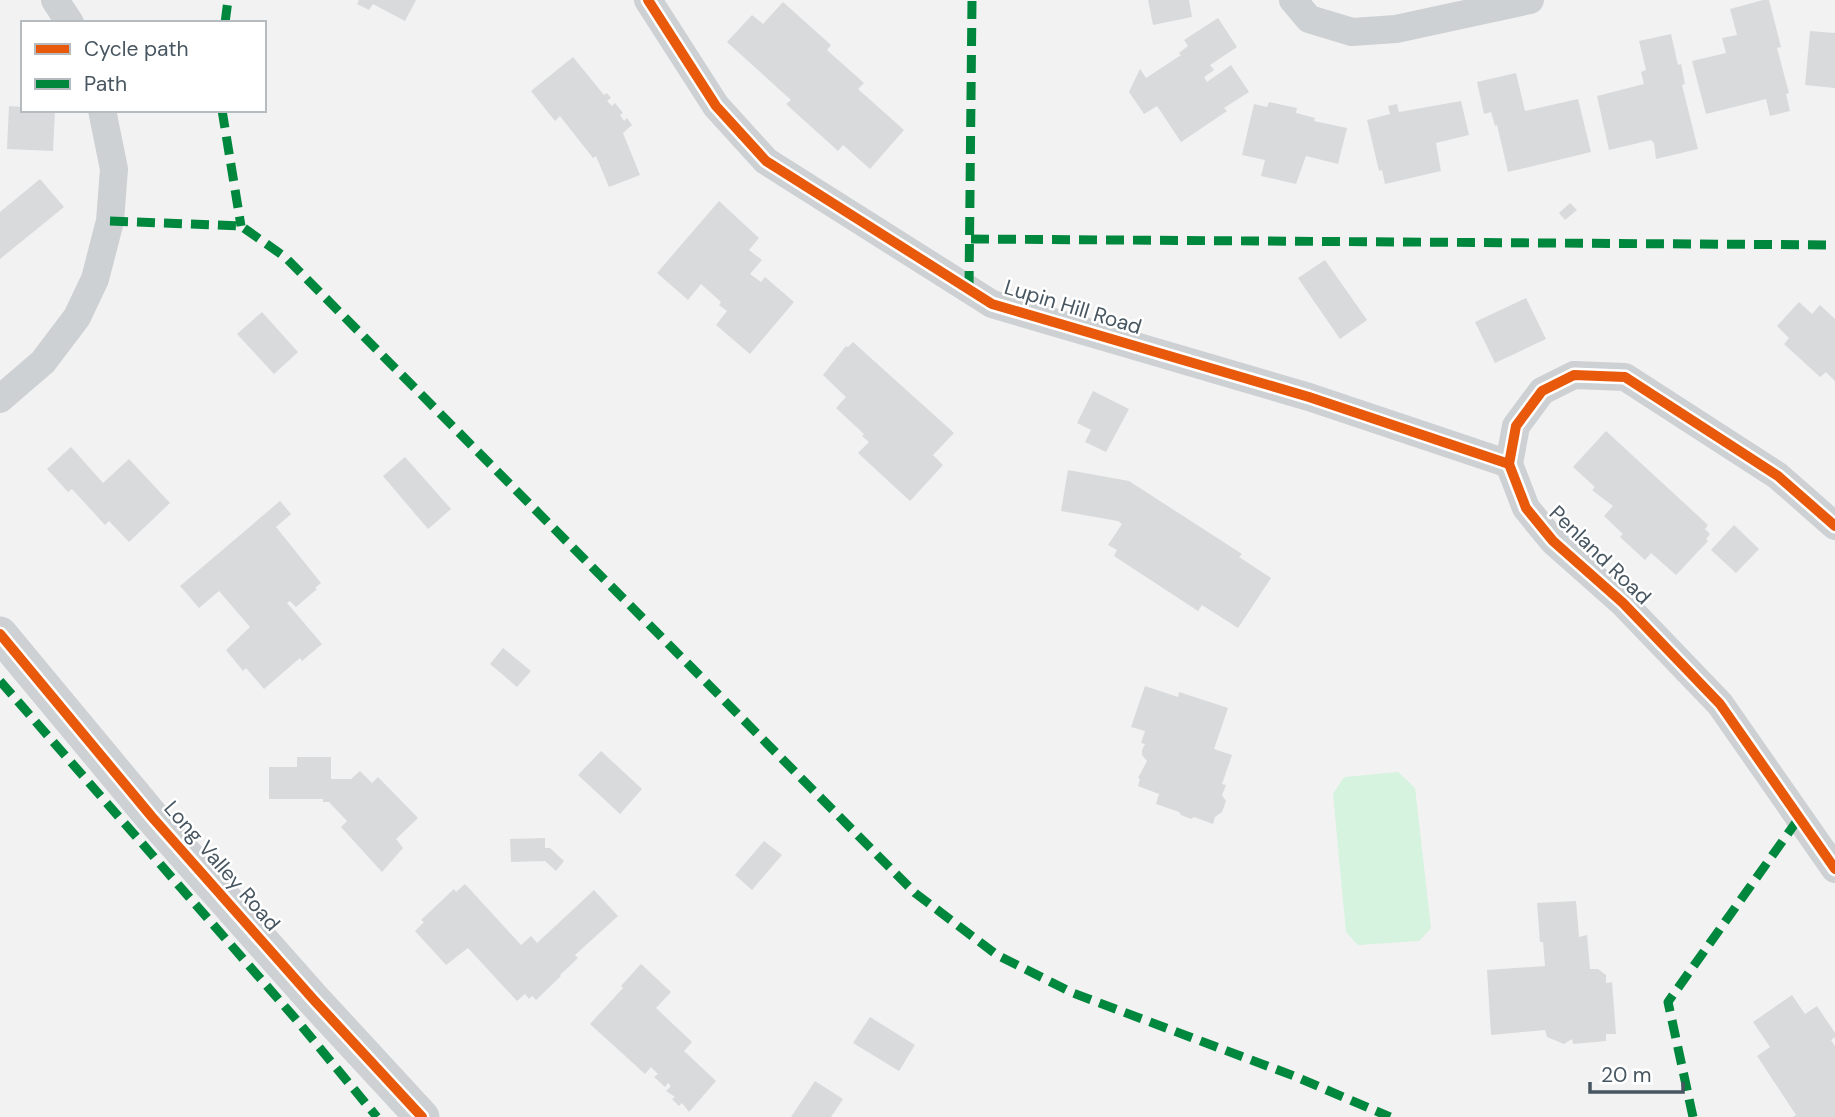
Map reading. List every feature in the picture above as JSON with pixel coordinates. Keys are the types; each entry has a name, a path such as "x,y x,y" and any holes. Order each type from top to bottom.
{"street":[{"path":"55,0 68,21"},
{"name":"Lupin Hill Road","path":"648,0 716,106 766,161 992,304 1308,397 1509,464"},
{"path":"1301,9 1352,32 1396,29 1530,0"},
{"path":"0,399 43,362 77,317 95,279 110,221 114,169 102,112"},
{"path":"1509,464 1516,426 1542,391 1574,375 1625,377 1777,476 1835,526"},
{"name":"Penland Road","path":"1509,464 1526,508 1553,541 1623,603 1720,704 1835,869"},
{"name":"Long Valley Road","path":"0,634 152,817 422,1117"}],"green space":[{"path":"1398,772 1415,788 1431,928 1419,941 1358,945 1346,932 1333,794 1344,777"}],"building":[{"path":"359,0 416,0 405,21 373,4 369,10 357,4"},
{"path":"1148,0 1189,0 1192,17 1153,25"},
{"path":"1769,0 1781,47 1777,48 1789,93 1786,94 1790,111 1770,116 1766,99 1706,114 1692,61 1726,53 1722,38 1737,35 1730,9"},
{"path":"783,2 831,45 827,50 864,83 858,89 904,130 870,169 843,145 838,151 786,104 791,100 727,42 752,15 763,24"},
{"path":"1218,18 1237,47 1210,65 1214,70 1204,77 1207,82 1231,65 1249,92 1224,108 1227,111 1181,142 1157,106 1144,114 1129,92 1140,69 1146,78 1181,55 1179,53 1188,46 1184,40"},
{"path":"1810,31 1835,33 1835,88 1805,85"},
{"path":"1671,34 1678,65 1681,64 1685,84 1682,85 1698,149 1656,159 1654,143 1651,140 1609,150 1597,96 1644,84 1641,72 1646,70 1639,41"},
{"path":"573,57 604,95 607,93 611,98 607,101 612,106 615,103 623,113 620,115 624,121 627,118 632,125 623,133 640,175 609,187 596,156 593,158 560,116 555,121 531,91"},
{"path":"1516,73 1525,111 1578,99 1591,152 1508,172 1497,125 1495,126 1491,112 1484,114 1477,82"},
{"path":"1461,101 1469,135 1436,143 1441,171 1385,184 1382,170 1379,171 1367,120 1390,114 1388,106 1397,104 1399,112"},
{"path":"1269,102 1297,108 1296,113 1315,118 1314,121 1347,128 1338,164 1306,156 1296,184 1261,176 1265,160 1242,155 1254,104 1267,107"},
{"path":"9,106 21,107 21,112 55,112 53,151 7,149"},
{"path":"40,179 64,207 0,259 0,212"},
{"path":"719,201 759,238 749,250 762,260 750,274 761,282 765,277 794,302 750,354 716,325 727,311 701,284 688,300 657,273"},
{"path":"1570,203 1577,210 1565,220 1559,213"},
{"path":"1325,260 1367,320 1340,339 1298,278"},
{"path":"1526,298 1546,339 1495,363 1475,322"},
{"path":"1799,302 1812,314 1820,305 1835,319 1835,381 1826,372 1820,377 1784,344 1789,338 1777,326"},
{"path":"262,312 298,352 274,374 237,334"},
{"path":"853,342 954,433 933,455 943,465 910,501 858,453 869,442 836,408 846,397 823,375 846,346"},
{"path":"1093,391 1129,409 1106,452 1085,442 1091,430 1077,423"},
{"path":"1606,431 1708,525 1705,529 1710,534 1706,539 1708,541 1676,575 1651,553 1645,560 1620,537 1623,534 1604,516 1613,506 1592,490 1595,487 1573,467"},
{"path":"71,447 103,483 129,459 170,503 129,542 109,521 105,525 72,489 68,492 47,469"},
{"path":"405,457 451,509 428,529 383,476"},
{"path":"1068,470 1129,481 1242,554 1239,557 1271,578 1238,628 1202,605 1198,611 1114,556 1117,550 1108,545 1122,524 1118,521 1061,511"},
{"path":"280,501 291,514 276,527 321,583 296,607 290,601 287,603 322,644 302,661 300,658 264,689 246,668 243,671 226,650 250,627 219,591 199,608 180,586"},
{"path":"1734,525 1759,549 1736,573 1711,550"},
{"path":"503,648 531,671 517,687 490,664"},
{"path":"1145,686 1178,697 1179,692 1228,708 1214,749 1232,755 1222,784 1226,785 1222,795 1226,801 1213,824 1194,817 1191,819 1156,804 1159,794 1138,786 1138,778 1147,761 1142,755 1145,744 1141,743 1145,731 1131,727"},
{"path":"601,751 642,789 620,814 578,775"},
{"path":"297,757 331,757 331,779 351,779 360,771 372,783 378,777 418,818 396,839 403,848 382,872 341,827 347,821 329,802 323,802 323,799 269,799 269,767 297,767"},
{"path":"545,838 545,848 550,848 564,861 556,871 545,861 511,862 510,839"},
{"path":"764,841 782,855 752,890 735,875"},
{"path":"465,884 521,945 531,936 537,943 594,890 618,916 575,955 578,958 536,1000 532,996 529,999 525,994 517,1001 468,948 446,965 415,931 424,922 421,920 454,889 456,892"},
{"path":"1576,901 1579,937 1587,935 1590,969 1598,969 1606,975 1606,983 1612,982 1616,1034 1606,1034 1606,1041 1573,1044 1572,1039 1564,1044 1547,1037 1545,1030 1491,1035 1487,970 1545,966 1537,903"},
{"path":"641,964 671,992 656,1008 692,1042 684,1051 716,1081 689,1112 682,1103 679,1106 672,1099 675,1097 666,1091 671,1086 668,1083 665,1087 654,1077 658,1074 651,1067 645,1074 590,1024"},
{"path":"1792,995 1805,1014 1817,1006 1835,1033 1831,1040 1835,1046 1835,1117 1793,1117 1796,1115 1757,1056 1770,1047 1753,1022"},
{"path":"870,1017 915,1045 899,1071 853,1043"},
{"path":"815,1081 843,1099 831,1117 791,1117"}],"marked path":[{"path":"225,21 228,0"},
{"path":"969,289 972,0"},
{"path":"222,112 241,226"},
{"path":"110,221 241,226 285,257 915,893 997,955 1073,993 1294,1076 1390,1117"},
{"path":"971,239 1835,245"},
{"path":"0,681 294,1017 377,1117"},
{"path":"1693,1117 1668,1002 1799,818"}],"cycle path":[{"path":"648,0 716,106 766,161 992,304 1309,397 1509,464"},
{"path":"1835,526 1778,476 1625,377 1574,375 1542,391 1516,426 1509,464 1526,508 1553,541 1623,603 1720,704 1835,869"},
{"path":"0,634 152,817 422,1117"}]}
